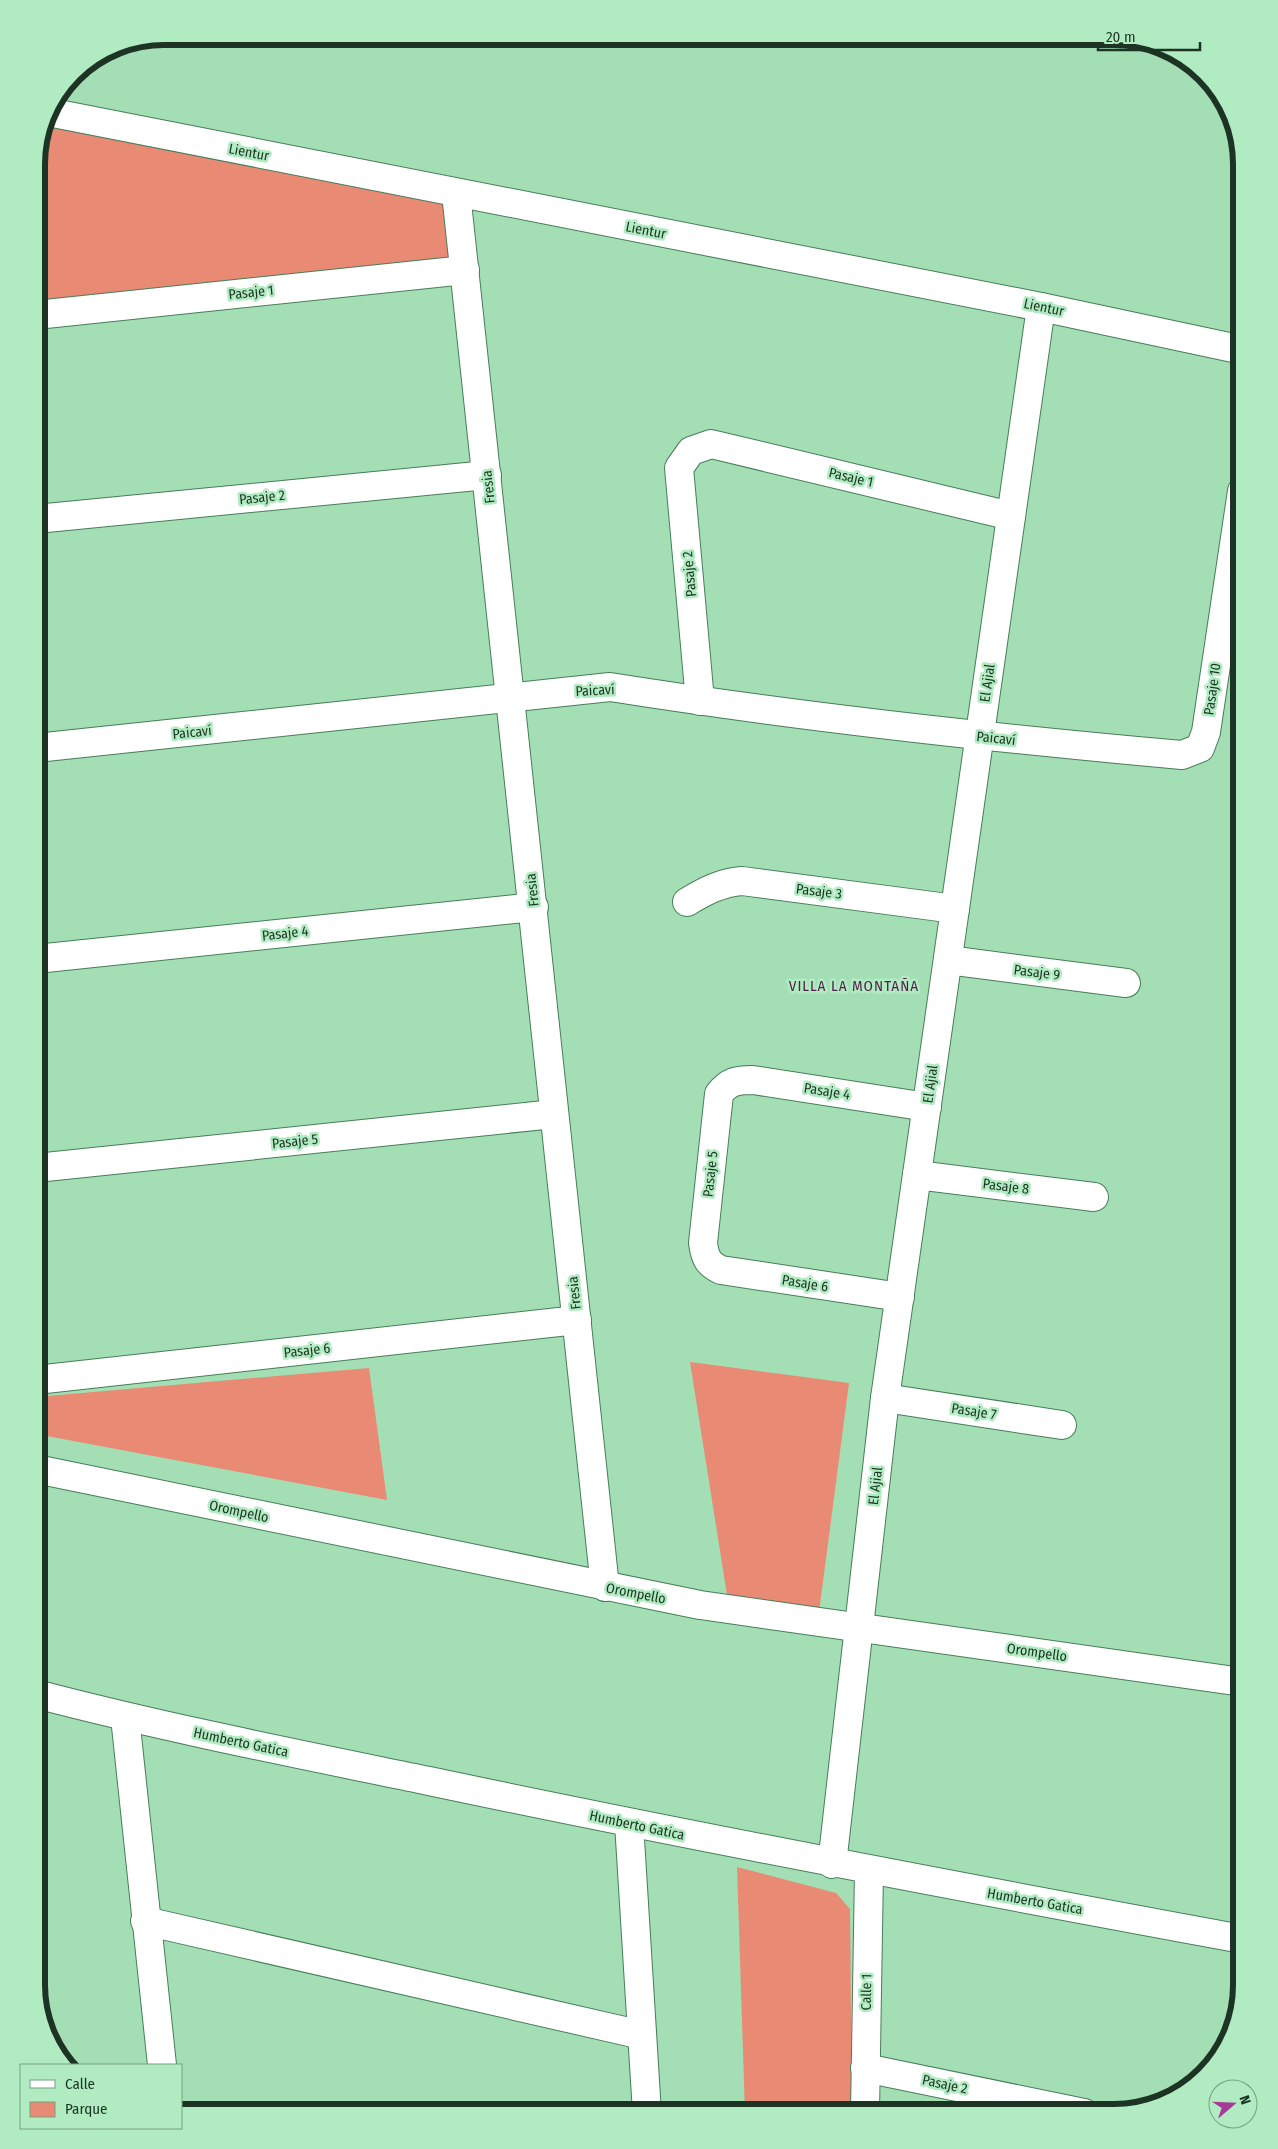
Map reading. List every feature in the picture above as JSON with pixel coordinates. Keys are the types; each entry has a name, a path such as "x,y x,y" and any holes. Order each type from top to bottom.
{"street":[{"name":"Lientur","path":"56,114 1041,307 1233,348"},
{"name":"Fresia","path":"456,193 534,908 554,1114 605,1587"},
{"name":"Pasaje 1","path":"45,314 465,270"},
{"name":"El Ajial","path":"832,1864 885,1398 1041,307"},
{"name":"Pasaje 1","path":"691,451 711,444 1011,516"},
{"name":"Pasaje 2","path":"691,451 679,468 700,701"},
{"name":"Pasaje 2","path":"45,518 487,475"},
{"name":"Pasaje 10","path":"1182,755 1200,748 1206,732 1233,551"},
{"name":"Paicaví","path":"45,747 610,687 700,701 979,736 1182,755"},
{"name":"Pasaje 3","path":"687,902 719,885 742,881 956,909"},
{"name":"Pasaje 4","path":"45,958 534,908"},
{"name":"Pasaje 9","path":"948,960 1126,983"},
{"name":"Pasaje 4","path":"726,1084 738,1080 753,1080 927,1107"},
{"name":"Pasaje 5","path":"710,1265 705,1256 703,1243 719,1094 726,1084"},
{"name":"Pasaje 5","path":"45,1167 554,1114"},
{"name":"Pasaje 8","path":"917,1175 1094,1198"},
{"name":"Pasaje 6","path":"710,1265 721,1270 900,1297"},
{"name":"Pasaje 6","path":"45,1379 577,1320"},
{"name":"Pasaje 7","path":"885,1398 1062,1425"},
{"name":"Orompello","path":"45,1471 700,1605 859,1626 1233,1681"},
{"name":"Humberto Gatica","path":"45,1696 125,1717 629,1823 832,1864 1233,1937"},
{"path":"125,1717 145,1921 162,2064"},
{"path":"629,1823 646,2104"},
{"name":"Calle 1","path":"865,2104 869,1871"},
{"path":"145,1921 642,2035"},
{"name":"Pasaje 2","path":"865,2068 1040,2104"}],"green space":[{"path":"53,122 448,200 455,262 45,306 45,156 51,126"},
{"path":"690,1362 849,1383 819,1612 728,1601"},
{"path":"369,1368 387,1500 45,1436 45,1396"},
{"path":"737,1867 836,1893 850,1909 852,2104 745,2104"}],"district":[{"name":"VILLA LA MONTAÑA","path":"854,986"}]}
